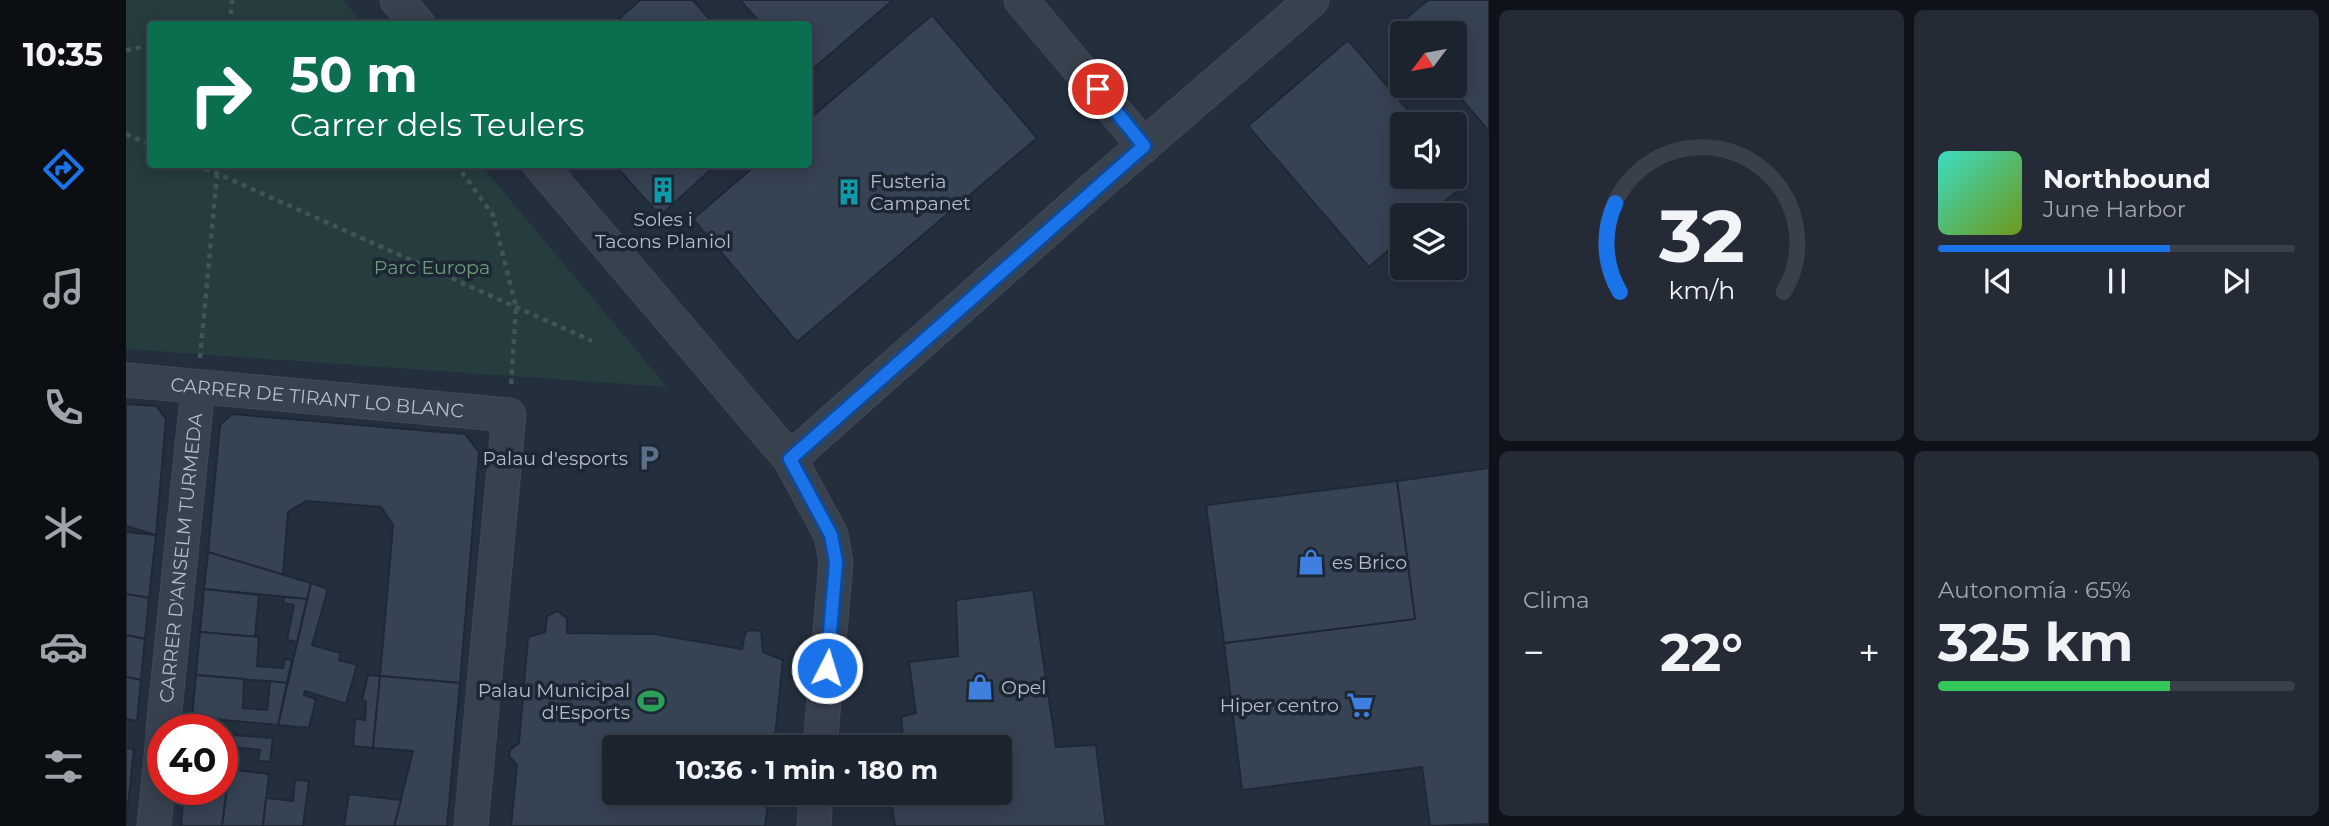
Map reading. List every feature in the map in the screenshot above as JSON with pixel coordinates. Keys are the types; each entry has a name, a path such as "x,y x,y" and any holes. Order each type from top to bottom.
{"street":[{"path":"397,0 415,21"},
{"path":"1021,0 1144,146"},
{"path":"790,459 1312,0"},
{"path":"542,168 790,459 831,535 836,562 821,735"},
{"name":"CARRER DE TIRANT LO BLANC","path":"126,380 509,415"},
{"name":"CARRER D'ANSELM TURMEDA","path":"165,714 198,387"},
{"path":"471,826 509,415"},
{"path":"154,826 156,805"},
{"path":"814,826 815,805"}],"path":[{"path":"230,21 232,0"},
{"path":"126,50 147,46"},
{"path":"126,134 147,144"},
{"path":"204,168 592,341"},
{"path":"198,387 218,168"},
{"path":"459,168 493,215 516,307 509,415"}],"green space":[{"name":"Parc Europa","path":"126,0 343,0 361,21 147,21 147,168 484,168 667,387 126,349"}],"building":[{"path":"640,0 693,0 711,21 616,21"},
{"path":"740,0 893,0 812,70 812,21 758,21"},
{"path":"1428,0 1489,0 1489,131 1460,98 1467,98 1467,21 1403,21"},
{"name":"Fusteria Campanet","path":"932,15 1037,138 797,342 693,219 752,168 812,168 812,117"},
{"path":"1348,40 1390,89 1390,98 1398,98 1410,112 1390,112 1390,189 1460,189 1443,203 1390,203 1390,249 1369,267 1248,126"},
{"name":"Soles i Tacons Planiol","path":"618,168 713,168 660,216"},
{"path":"126,404 156,406 166,419 156,535 126,526"},
{"path":"232,414 465,434 479,452 460,683 380,676 393,525 381,507 306,501 288,512 283,575 208,552 220,425"},
{"name":"Hiper centro","path":"1489,468 1489,824 1430,826 1422,767 1242,790 1224,643 1415,619 1397,481"},
{"name":"es Brico","path":"1397,481 1415,619 1224,643 1206,505"},
{"path":"126,532 156,535 149,598 126,594"},
{"path":"208,552 311,583 307,599 204,589"},
{"path":"311,583 328,589 312,645 341,653 339,660 357,665 346,704 305,691 304,695 316,699 309,728 278,725"},
{"path":"204,589 259,595 255,637 200,632"},
{"name":"Opel","path":"1033,590 1056,747 1096,745 1106,826 895,826 892,805 1012,805 1012,735 903,735 901,717 916,713 909,662 958,656 956,600"},
{"path":"126,594 149,598 145,639 126,635"},
{"path":"284,597 307,599 297,642 287,640 294,605 283,603"},
{"name":"Palau Municipal d'Esports","path":"557,611 567,618 567,633 654,634 742,649 745,633 750,630 761,631 763,652 783,660 775,735 602,735 602,805 768,805 765,826 511,826 517,765 509,756 510,750 519,743 528,637 545,632 547,616"},
{"path":"200,632 259,637 257,666 283,668 285,659 292,660 287,683 196,675"},
{"path":"126,635 145,639 141,680 126,677"},
{"path":"196,675 244,679 243,708 267,710 270,681 287,683 278,725 238,721 238,714 192,714"},
{"path":"368,675 380,676 373,748 353,746 355,719 365,720 366,701 362,700"},
{"path":"380,676 460,683 447,826 394,826 413,751 373,748"},
{"path":"126,677 141,680 137,721 126,719"},
{"path":"238,735 273,738 270,762 258,761 260,750 238,748"},
{"path":"126,748 134,749 126,824"},
{"path":"238,770 269,774 263,826 222,826 225,805 238,805"},
{"path":"295,780 309,781 303,826 263,826 266,798 293,801"},
{"path":"349,794 401,800 394,826 344,826"},
{"path":"183,805 225,805 222,826 181,826"}],"place":[{"name":"Soles i Tacons Planiol","path":"663,190"},
{"name":"Fusteria Campanet","path":"849,192"},
{"name":"Palau d'esports","path":"649,458"},
{"name":"es Brico","path":"1311,562"},
{"name":"Opel","path":"980,687"},
{"name":"Palau Municipal d'Esports","path":"651,701"},
{"name":"Hiper centro","path":"1360,705"}],"route":[{"path":"827,668 836,562 831,535 790,459 1144,146 1098,89"}]}
